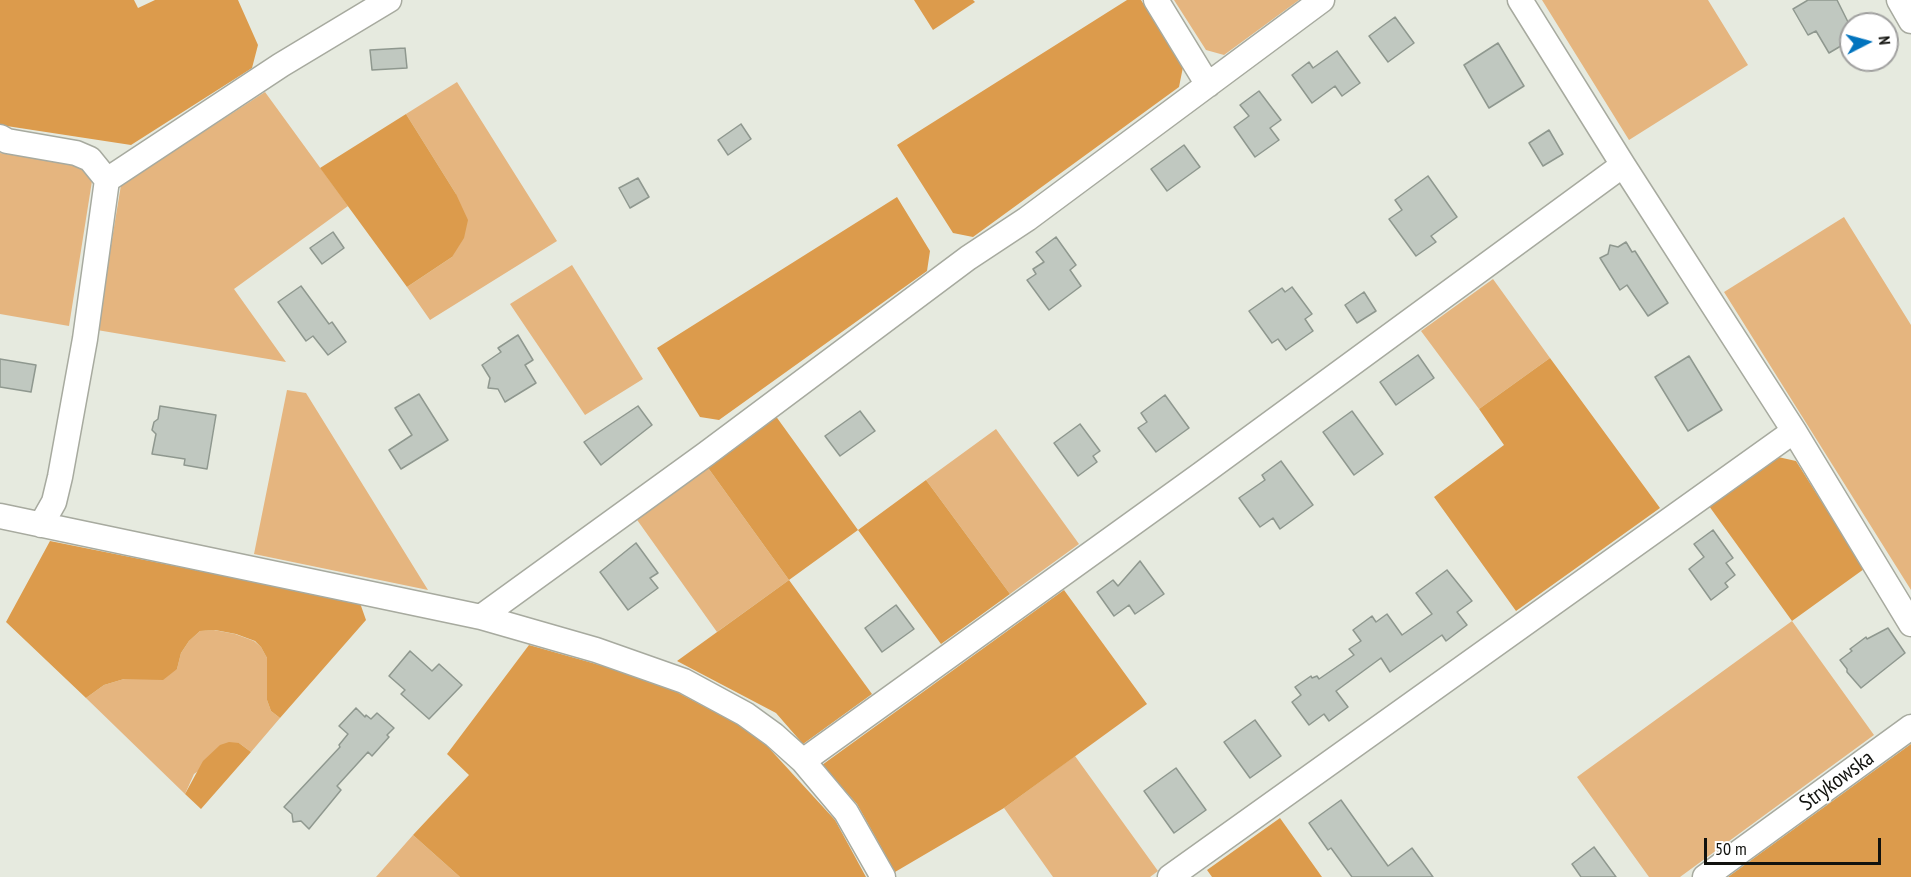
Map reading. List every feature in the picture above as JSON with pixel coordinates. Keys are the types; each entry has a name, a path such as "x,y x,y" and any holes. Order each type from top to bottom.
{"street":[{"path":"107,180 281,65 389,0"},
{"path":"1156,0 1208,85"},
{"path":"481,617 706,454 968,258 1027,219 1322,0"},
{"path":"1520,0 1794,431 1911,624"},
{"path":"1899,0 1911,21"},
{"path":"0,137 7,141 76,153 90,159 107,180 85,339 60,477 54,502 40,525"},
{"path":"802,761 1200,475 1623,165"},
{"path":"1170,877 1794,431"},
{"path":"0,516 481,617 596,650 684,681 745,714 774,735 802,761 846,812 883,877"},
{"name":"Strykowska","path":"1705,877 1911,727"}],"shaded area":[{"path":"0,0 134,0 138,8 155,0 238,0 258,45 252,68 131,145 0,125"},
{"path":"914,0 973,0 975,2 933,30"},
{"path":"1127,0 1141,0 1183,67 1179,87 973,237 953,233 897,145"},
{"path":"1174,0 1299,0 1224,55 1206,50"},
{"path":"1542,0 1708,0 1748,65 1629,140"},
{"path":"457,82 557,241 430,320 407,287 452,257 456,194 406,114"},
{"path":"265,92 348,206 234,289 286,362 97,330 121,185"},
{"path":"406,114 456,194 468,220 464,238 452,257 407,287 320,168"},
{"path":"0,153 81,166 92,181 69,326 0,314"},
{"path":"897,197 930,251 927,271 719,420 700,417 657,348"},
{"path":"1844,217 1911,325 1911,590 1724,292"},
{"path":"572,265 643,379 585,415 510,304"},
{"path":"1493,279 1550,358 1479,409 1421,331"},
{"path":"1550,358 1660,508 1516,611 1434,497 1504,445 1479,409"},
{"path":"287,390 306,393 428,590 254,554"},
{"path":"775,415 858,530 789,580 706,465"},
{"path":"996,429 1079,544 1010,594 926,480"},
{"path":"1778,457 1796,461 1864,569 1792,621 1709,506"},
{"path":"706,465 789,580 717,632 635,517"},
{"path":"926,480 1010,594 941,644 858,530"},
{"path":"50,541 360,603 366,620 280,718 271,711 267,700 267,658 261,647 255,641 215,630 200,631 189,641 181,653 177,669 163,680 124,679 104,685 86,698 6,622"},
{"path":"789,580 872,694 803,744 776,713 677,661"},
{"path":"1064,590 1147,704 1004,808 895,872 857,804 822,765"},
{"path":"1792,621 1874,735 1680,877 1649,877 1577,777"},
{"path":"214,630 235,634 254,641 261,647 267,658 267,700 271,711 280,718 251,752 239,743 194,774 185,794 86,698 104,685 177,669 181,653 189,641 200,631"},
{"path":"529,645 656,681 756,734 835,820 866,877 460,877 413,835 469,775 447,754"},
{"path":"229,742 239,743 251,752 201,809 185,794 203,761 220,745"},
{"path":"1911,744 1911,877 1728,877"},
{"path":"1075,756 1158,871 1150,877 1053,877 1004,808"},
{"path":"1280,818 1322,877 1212,877 1207,870"},
{"path":"413,835 460,877 376,877"}],"building":[{"path":"1808,0 1837,0 1843,12 1839,12 1839,47 1829,53 1816,31 1808,35 1793,9"},
{"path":"1395,17 1414,43 1388,62 1369,36"},
{"path":"1498,43 1524,86 1489,108 1464,65"},
{"path":"405,48 407,68 372,70 370,50"},
{"path":"1337,51 1360,83 1342,96 1335,86 1312,103 1292,75 1309,62 1313,68"},
{"path":"1259,91 1281,120 1270,128 1279,140 1255,157 1234,127 1249,116 1240,105"},
{"path":"741,124 751,139 728,155 718,140"},
{"path":"1549,130 1563,154 1543,166 1529,143"},
{"path":"1184,145 1200,167 1167,191 1151,169"},
{"path":"1428,176 1457,217 1431,236 1436,242 1416,256 1389,219 1402,210 1395,200"},
{"path":"638,178 649,197 630,208 619,188"},
{"path":"333,232 344,248 322,264 310,248"},
{"path":"1056,237 1076,265 1070,270 1081,286 1049,310 1027,280 1036,274 1033,269 1044,262 1036,252"},
{"path":"1626,242 1632,252 1635,251 1668,303 1648,316 1627,285 1620,290 1600,258 1608,254 1610,245 1618,247"},
{"path":"301,286 329,324 332,322 346,342 328,355 313,336 306,341 278,302"},
{"path":"1292,287 1312,314 1305,319 1313,331 1286,350 1278,339 1272,343 1249,311 1282,288 1285,292"},
{"path":"1364,292 1376,311 1357,323 1345,305"},
{"path":"518,335 533,360 525,365 536,383 505,402 498,389 488,388 490,378 482,365 501,352 498,348"},
{"path":"1418,355 1434,378 1396,405 1380,382"},
{"path":"1689,356 1722,410 1688,431 1655,377"},
{"path":"0,359 36,365 31,392 0,387"},
{"path":"419,394 448,440 401,469 389,450 412,435 395,408"},
{"path":"1165,395 1189,428 1156,452 1138,428 1147,422 1141,413"},
{"path":"160,406 216,415 207,469 184,465 185,459 152,454 156,434 152,430 154,422 158,419"},
{"path":"638,406 652,425 601,465 584,442"},
{"path":"860,411 875,431 840,456 825,436"},
{"path":"1352,411 1383,454 1354,475 1323,432"},
{"path":"1080,424 1100,451 1093,456 1097,462 1078,476 1054,443"},
{"path":"1281,461 1313,505 1280,529 1273,518 1260,527 1239,498 1265,480 1262,475"},
{"path":"1713,530 1733,558 1726,563 1735,575 1725,583 1728,587 1711,600 1689,569 1704,557 1694,544"},
{"path":"636,543 658,573 650,578 658,588 628,610 600,572"},
{"path":"1140,561 1164,594 1135,614 1129,605 1114,616 1097,592 1113,580 1118,586"},
{"path":"1447,570 1472,601 1457,612 1467,625 1446,641 1442,635 1390,672 1381,658 1336,691 1348,707 1329,721 1324,714 1309,725 1292,702 1301,695 1295,687 1311,676 1312,678 1317,676 1319,679 1354,655 1349,649 1361,641 1353,630 1372,616 1376,622 1387,614 1402,635 1432,614 1416,593"},
{"path":"896,605 914,629 882,652 865,628"},
{"path":"1888,628 1905,653 1861,688 1840,660 1866,637 1867,639"},
{"path":"410,651 432,671 439,664 462,685 429,719 401,694 405,690 389,676"},
{"path":"356,708 365,717 366,715 371,719 377,713 394,728 372,756 368,752 337,786 341,790 309,829 301,821 293,822 292,814 284,807 340,747 339,745 348,734 339,726"},
{"path":"1255,720 1281,756 1250,778 1224,742"},
{"path":"1176,768 1206,810 1174,833 1144,791"},
{"path":"1341,800 1388,866 1412,848 1433,877 1352,877 1331,848 1328,850 1309,823"},
{"path":"1594,847 1616,877 1581,877 1572,864"}]}
